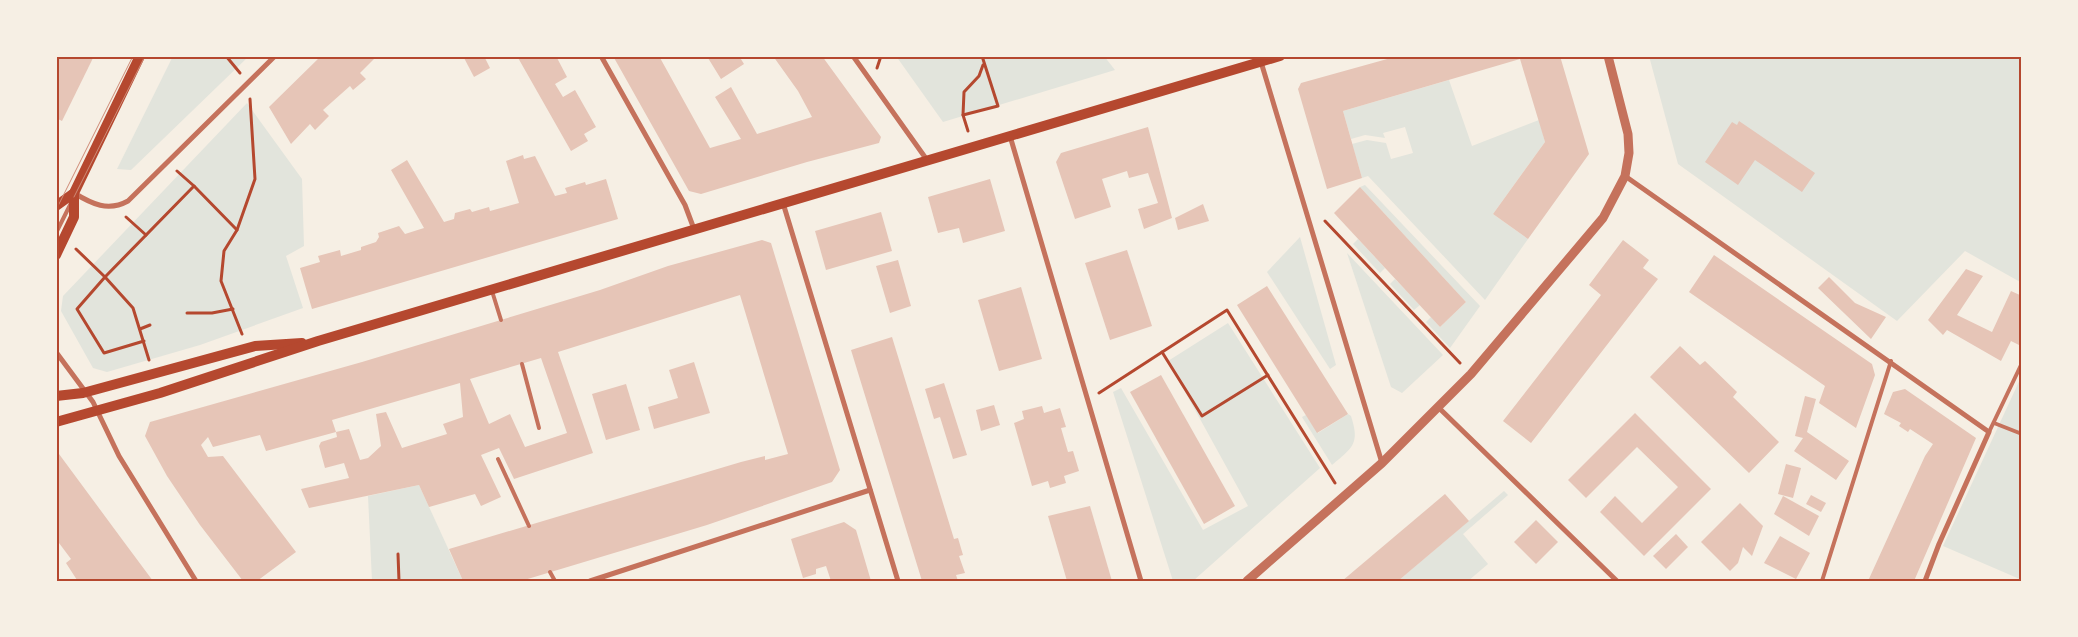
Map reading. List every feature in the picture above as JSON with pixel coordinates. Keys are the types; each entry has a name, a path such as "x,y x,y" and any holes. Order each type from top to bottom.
{"main road":[{"path":"56,255 60,235 74,217 74,195 140,56"},
{"path":"56,421 96,407 1280,56"},
{"path":"56,206 74,195"},
{"path":"56,396 86,392 268,343 318,341"}],"street":[{"path":"74,195 104,207 128,201 275,56"},
{"path":"600,56 685,205 694,230"},
{"path":"853,56 927,160"},
{"path":"1247,581 1382,463 1471,374 1603,218 1625,176 1629,153 1628,134 1608,56"},
{"path":"1261,62 1382,463"},
{"path":"1010,136 1141,581"},
{"path":"1625,176 1891,361 1989,432 1938,544 1925,581"},
{"path":"783,203 898,581"},
{"path":"56,352 96,407 119,456 196,581"},
{"path":"1438,407 1617,581"},
{"path":"590,581 870,490"}],"lane":[{"path":"492,290 501,320"},
{"path":"1822,581 1891,361"},
{"path":"1989,432 2022,363"},
{"path":"522,364 539,428"},
{"path":"1994,423 2022,434"},
{"path":"498,459 529,526"},
{"path":"550,572 554,581"}],"path":[{"path":"226,56 248,84 252,112 255,179 238,230 224,251 221,281 248,348"},
{"path":"963,115 998,106 983,65 982,56"},
{"path":"972,147 963,115 964,92 979,76 983,65"},
{"path":"167,163 194,186 238,230"},
{"path":"60,235 105,277 133,308 144,341 104,353 77,309 105,277 194,186"},
{"path":"113,206 146,235"},
{"path":"1322,218 1471,374"},
{"path":"187,313 212,313 233,309"},
{"path":"1088,399 1227,310 1344,496"},
{"path":"140,329 150,325"},
{"path":"1162,352 1202,416 1268,375"},
{"path":"398,554 399,581"}],"shaded area":[{"path":"173,56 249,56 131,170 117,169"},
{"path":"896,56 1104,56 1115,70 943,122"},
{"path":"1649,56 2022,56 2022,283 1965,251 1897,321 1678,164"},
{"path":"1449,80 1472,146 1539,120 1545,142 1493,214 1528,239 1485,300 1368,176 1362,178 1352,144 1367,140 1386,143 1391,159 1413,153 1405,127 1383,133 1385,138 1365,135 1351,139 1343,111"},
{"path":"247,103 302,179 304,246 286,256 303,308 200,345 107,372 93,368 61,311 63,296"},
{"path":"1365,185 1480,306 1450,348 1426,322 1431,317 1440,327 1466,302 1360,187"},
{"path":"1300,237 1336,365 1330,369 1267,272"},
{"path":"1358,239 1385,268 1380,273 1353,244"},
{"path":"1347,253 1443,355 1402,393 1391,387"},
{"path":"1395,279 1420,305 1414,310 1390,284"},
{"path":"1228,323 1320,468 1193,581 1173,581 1113,392 1121,388 1203,530 1248,506 1168,361"},
{"path":"2022,375 2022,580 1943,546"},
{"path":"1348,414 1351,416 1354,425 1353,444 1332,465 1302,417 1306,415 1318,433"},
{"path":"419,485 463,581 372,581 368,496"},
{"path":"1504,491 1508,495 1463,534 1488,564 1468,581 1398,581"}],"building":[{"path":"56,56 94,56 62,121 56,118"},
{"path":"321,56 377,56 360,73 366,79 353,90 350,86 323,110 329,116 315,130 310,124 291,144 269,107"},
{"path":"463,56 484,56 490,68 474,77"},
{"path":"517,56 556,56 567,77 555,84 563,97 575,90 596,127 584,134 588,141 571,151"},
{"path":"613,56 659,56 710,148 741,139 715,97 731,87 757,134 812,117 798,91 773,56 822,56 881,137 879,143 807,162 701,194 689,191"},
{"path":"704,56 739,56 744,64 721,79 708,58 706,59"},
{"path":"1398,56 1560,56 1589,154 1528,239 1493,214 1545,142 1520,59 1343,111 1362,178 1327,189 1298,89 1301,83"},
{"path":"1739,121 1815,173 1802,192 1755,160 1738,185 1705,162 1732,122 1737,125"},
{"path":"1148,127 1172,218 1144,229 1138,209 1158,203 1148,173 1129,178 1127,171 1102,179 1111,207 1075,219 1056,162 1061,153"},
{"path":"523,155 524,159 535,156 555,196 567,193 565,188 585,182 586,185 606,179 618,219 312,309 300,268 320,262 318,256 340,250 341,256 361,250 361,247 376,242 379,237 378,233 399,226 405,234 424,228 391,170 407,160 444,222 454,219 455,213 470,209 472,212 489,207 490,211 519,203 506,161"},
{"path":"990,179 1005,231 963,243 959,228 938,233 928,197"},
{"path":"1360,187 1466,302 1440,327 1334,213"},
{"path":"1203,204 1209,221 1178,230 1175,218"},
{"path":"881,212 892,251 826,270 815,231"},
{"path":"762,240 771,243 840,470 832,482 707,525 521,581 463,581 449,549 741,462 765,456 765,460 788,454 740,295 558,352 593,453 514,479 499,448 481,455 501,497 481,506 475,494 429,507 419,485 309,508 301,489 349,478 344,463 325,468 319,446 321,442 337,437 336,432 266,451 260,435 213,447 208,437 201,445 208,457 223,456 296,552 257,581 243,581 200,525 167,476 145,436 150,422 362,362 600,290 668,266","holes":["541,358 567,433 525,447 510,414 489,424 470,379","460,383 463,417 443,424 447,434 402,448 386,412 376,414 381,446 368,458 360,460 349,429 336,432 332,420"]},
{"path":"1623,240 1649,260 1643,268 1658,279 1531,443 1503,421 1601,295 1589,285"},
{"path":"1127,250 1152,326 1110,340 1085,263"},
{"path":"1714,255 1872,364 1875,375 1856,428 1819,403 1825,386 1689,292"},
{"path":"898,260 911,306 890,313 876,266"},
{"path":"1966,269 1983,276 1957,315 1992,332 2011,291 2022,296 2022,343 2021,346 2011,341 2001,361 1947,330 1943,335 1928,320"},
{"path":"1829,277 1855,303 1886,317 1871,339 1818,288"},
{"path":"1267,286 1348,414 1317,433 1237,305"},
{"path":"1021,287 1042,359 999,371 978,300"},
{"path":"892,337 954,539 958,538 963,555 959,556 965,573 956,575 958,581 922,581 851,350"},
{"path":"1680,346 1700,365 1705,361 1737,392 1733,397 1779,442 1749,473 1650,377"},
{"path":"694,362 710,413 654,429 648,407 678,398 669,370"},
{"path":"1161,375 1235,506 1204,524 1130,392"},
{"path":"944,383 967,455 953,459 940,417 934,419 925,389"},
{"path":"626,384 640,430 606,440 592,394"},
{"path":"1905,389 1976,438 1914,581 1868,581 1925,456 1933,444 1910,429 1908,432 1899,426 1901,423 1884,414 1893,392"},
{"path":"1805,396 1816,399 1807,432 1849,461 1836,480 1794,451 1803,438 1795,436"},
{"path":"994,405 1000,425 981,431 976,410"},
{"path":"1042,406 1044,413 1060,408 1066,427 1061,428 1068,452 1073,451 1079,471 1064,476 1066,483 1050,488 1048,481 1032,486 1014,423 1024,419 1022,411"},
{"path":"1635,413 1711,489 1644,556 1600,512 1615,496 1642,523 1678,487 1637,447 1586,498 1568,480"},
{"path":"59,454 153,581 77,580 66,563 71,559 56,539 56,455"},
{"path":"1786,464 1801,468 1793,498 1778,494"},
{"path":"1445,494 1469,521 1398,581 1342,581"},
{"path":"1811,495 1826,503 1821,512 1806,504"},
{"path":"1783,496 1819,516 1809,536 1774,514"},
{"path":"1740,503 1763,526 1752,556 1743,547 1738,563 1730,571 1701,542"},
{"path":"1090,506 1112,581 1067,581 1048,516"},
{"path":"1536,520 1558,542 1536,564 1514,542"},
{"path":"844,522 856,530 871,581 831,581 826,566 816,569 816,574 803,578 791,539"},
{"path":"1676,534 1688,547 1666,569 1653,556"},
{"path":"1780,536 1810,553 1796,579 1764,563"}],"tram line":[{"path":"56,210 133,56"},
{"path":"74,197 145,56"}]}
